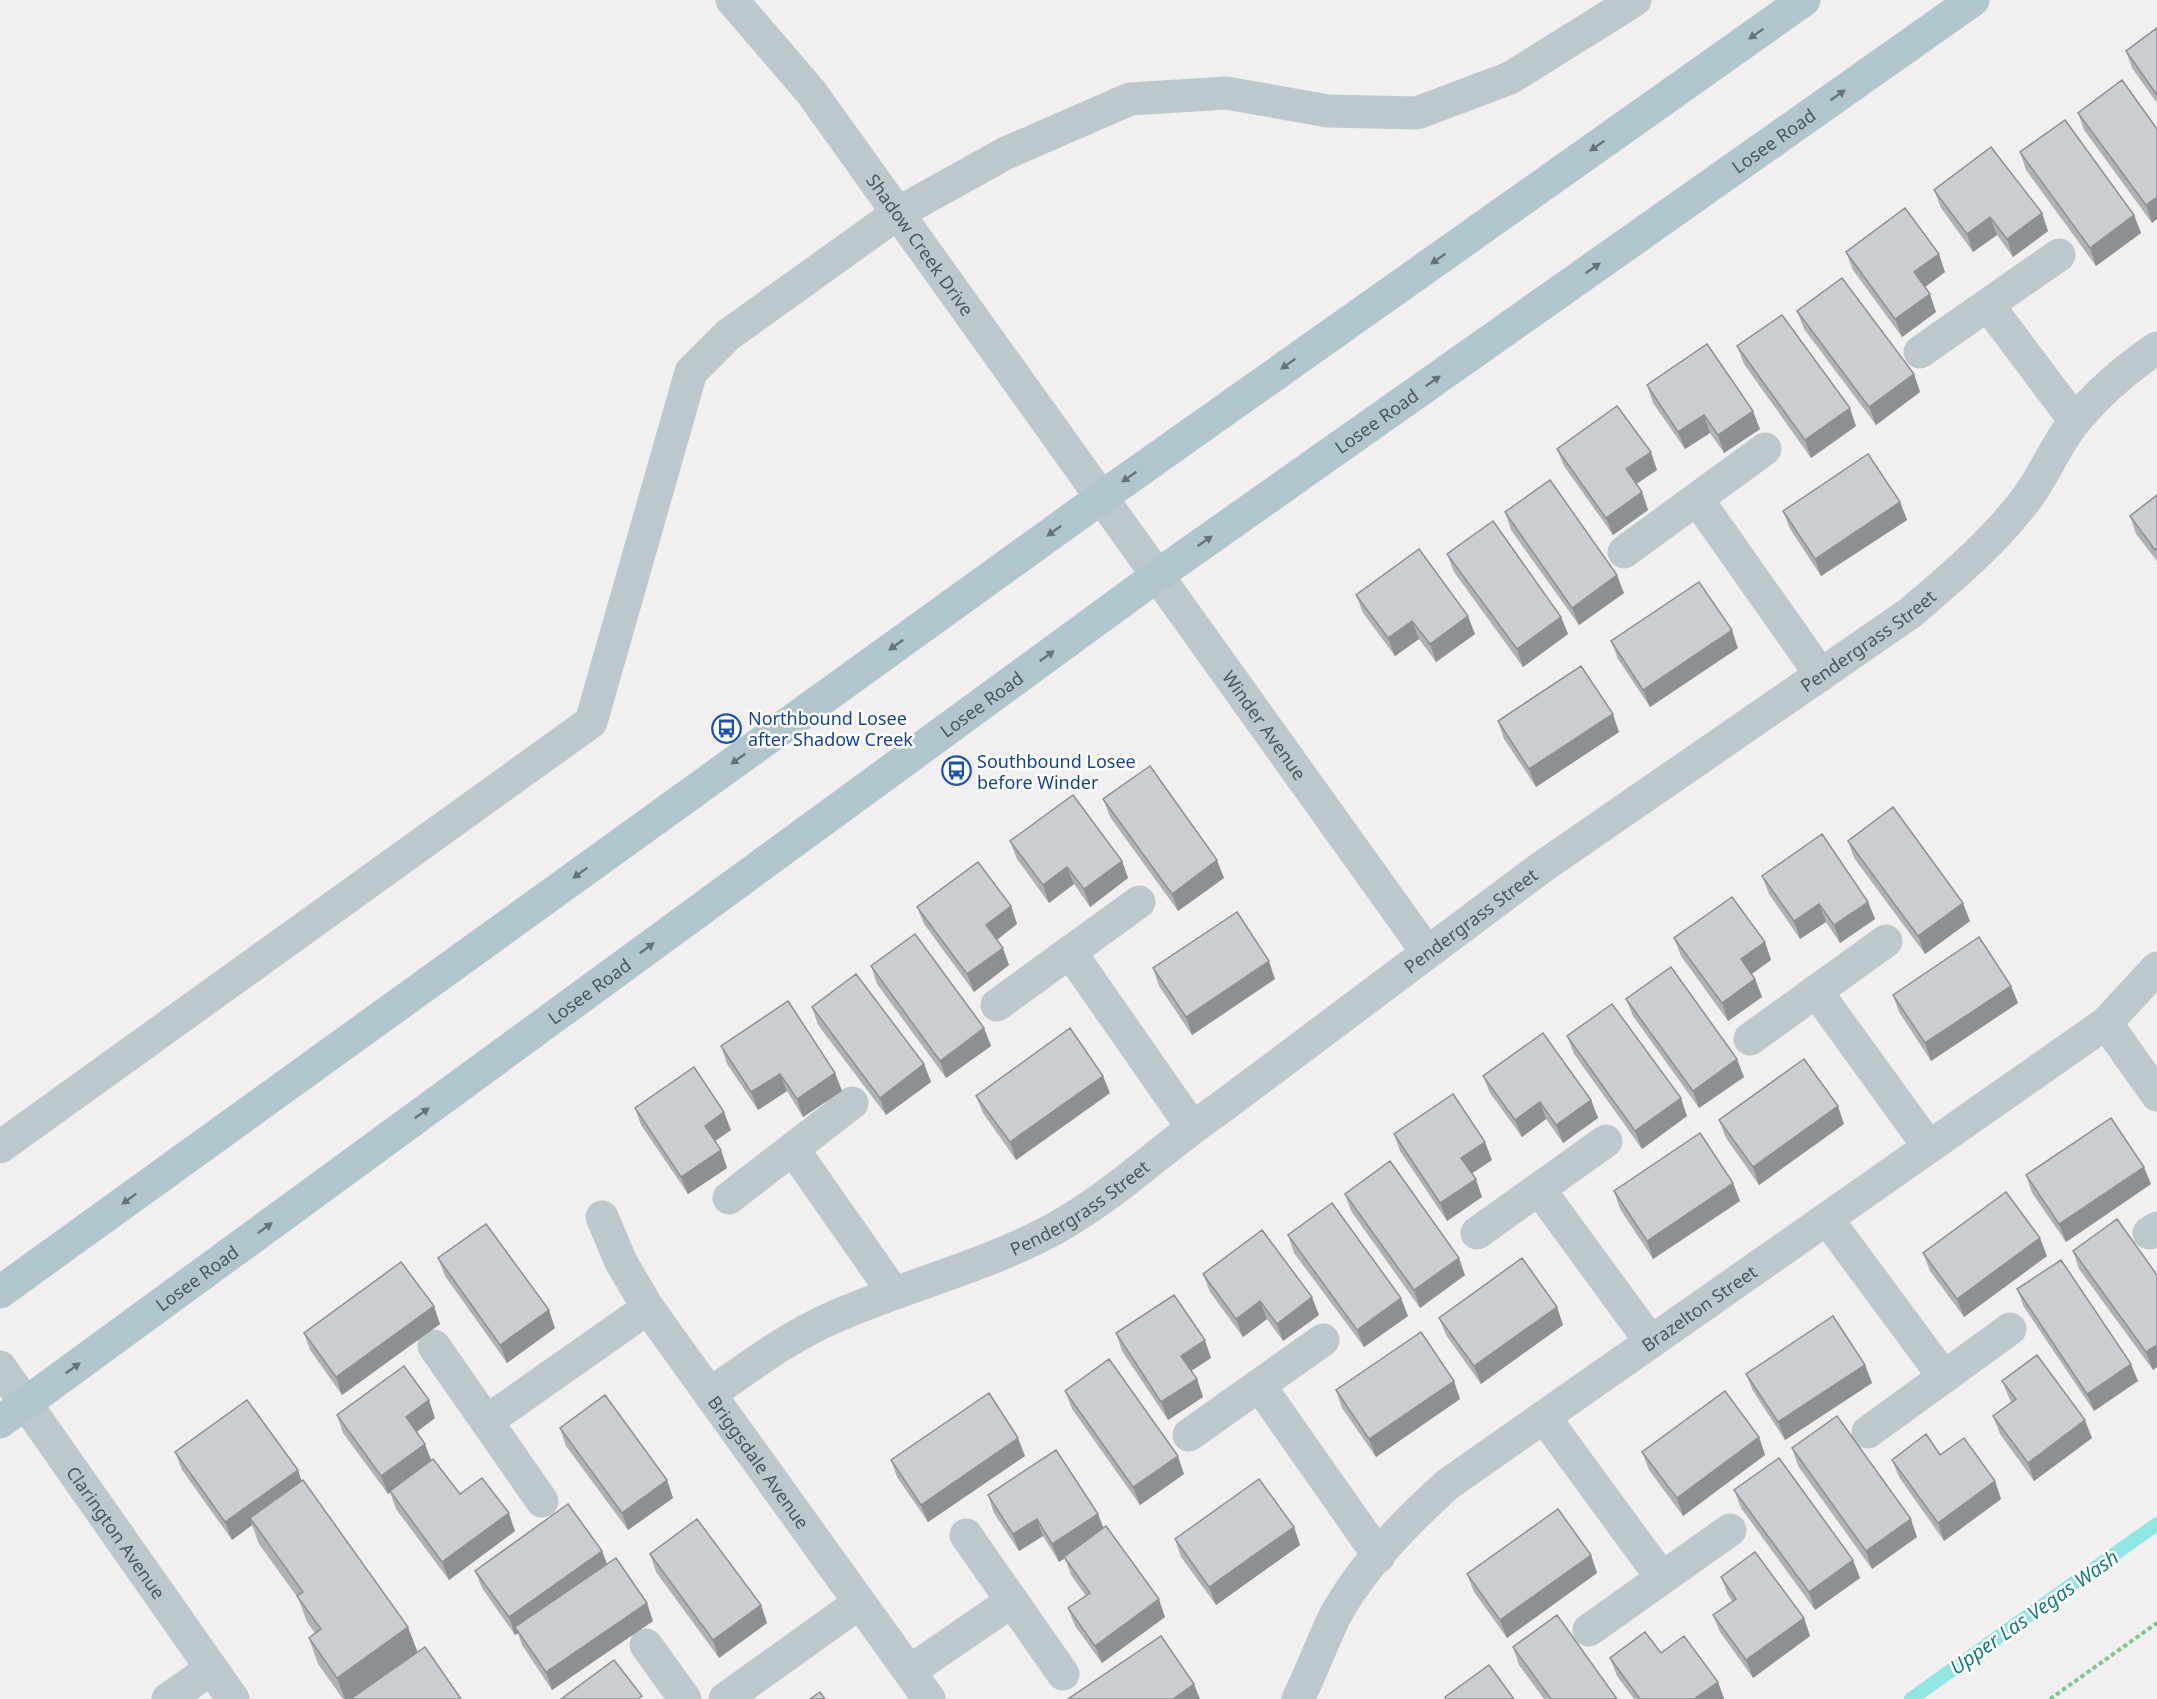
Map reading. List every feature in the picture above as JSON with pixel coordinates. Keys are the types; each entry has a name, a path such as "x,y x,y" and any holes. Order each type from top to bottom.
{"main road":[{"path":"0,1292 1102,496 1804,0"},
{"name":"Losee Road","path":"0,1422 1158,575 1973,0"}],"street":[{"name":"Shadow Creek Drive","path":"732,0 811,92 1102,496"},
{"path":"0,1147 591,722 691,372 728,335 898,213 1006,153 1130,99 1226,93 1328,111 1417,113 1510,78 1635,0"},
{"path":"1920,352 2059,255"},
{"path":"1988,305 2075,421"},
{"name":"Pendergrass Street","path":"710,1394 772,1351 831,1318 893,1292 944,1277 996,1257 1054,1229 1106,1197 1192,1127 1542,867 1910,613 1991,540 2027,498 2075,421 2127,369 2157,348"},
{"path":"1624,552 1765,449"},
{"name":"Winder Avenue","path":"1102,496 1427,952"},
{"path":"1696,499 1821,675"},
{"path":"997,1005 1139,902"},
{"path":"1750,1039 1886,941"},
{"path":"1070,952 1192,1127"},
{"name":"Brazelton Street","path":"1298,1699 1335,1617 1361,1578 1407,1521 1448,1484 2106,1023 2157,968"},
{"path":"1816,991 1929,1147"},
{"path":"2106,1023 2157,1095"},
{"path":"729,1198 852,1103"},
{"path":"1477,1233 1606,1141"},
{"path":"793,1149 893,1292"},
{"path":"1539,1189 1651,1342"},
{"name":"Briggsdale Avenue","path":"602,1217 621,1262 648,1308 929,1699"},
{"path":"1827,1219 1944,1377"},
{"path":"487,1421 648,1308"},
{"path":"1868,1432 2010,1329"},
{"path":"1189,1436 1323,1340"},
{"path":"434,1346 542,1501"},
{"name":"Clarington Avenue","path":"0,1367 233,1699"},
{"path":"1259,1385 1379,1556"},
{"path":"1544,1417 1662,1578"},
{"path":"1589,1630 1730,1530"},
{"path":"966,1535 1063,1674"},
{"path":"910,1671 1012,1601"},
{"path":"724,1699 860,1603"},
{"path":"646,1645 685,1699"},
{"path":"168,1699 211,1669"}],"path":[{"path":"2050,1699 2157,1623"}],"building":[{"path":"2157,28 2157,95 2126,51"},
{"path":"2122,80 2157,129 2157,197 2146,205 2078,113"},
{"path":"2065,120 2134,215 2090,248 2020,152"},
{"path":"1991,147 2042,213 2007,239 1990,217 1967,234 1934,190"},
{"path":"1905,208 1939,254 1914,272 1930,294 1895,319 1846,252"},
{"path":"1842,278 1914,374 1869,407 1797,311"},
{"path":"1782,315 1850,408 1805,440 1737,346"},
{"path":"1707,344 1753,411 1718,435 1704,415 1678,432 1647,385"},
{"path":"1617,406 1651,452 1626,469 1642,492 1606,518 1557,449"},
{"path":"1868,454 1900,502 1815,559 1783,511"},
{"path":"1550,480 1617,575 1572,608 1505,512"},
{"path":"2157,495 2157,548 2155,550 2130,516"},
{"path":"1493,521 1561,617 1517,649 1447,554"},
{"path":"1419,549 1468,616 1430,644 1412,621 1388,638 1356,595"},
{"path":"1699,582 1732,630 1643,690 1611,641"},
{"path":"1581,666 1613,714 1529,769 1498,721"},
{"path":"1150,766 1217,860 1172,894 1103,799"},
{"path":"1073,795 1122,861 1084,889 1067,867 1043,885 1010,841"},
{"path":"1893,807 1963,903 1918,936 1848,841"},
{"path":"1822,834 1868,902 1834,925 1819,904 1794,921 1762,876"},
{"path":"978,862 1011,906 986,925 1003,948 967,974 917,907"},
{"path":"1732,897 1765,942 1741,959 1755,979 1722,1003 1674,938"},
{"path":"1237,912 1269,961 1186,1017 1153,968"},
{"path":"915,934 984,1028 940,1061 871,966"},
{"path":"1979,937 2011,986 1925,1043 1893,995"},
{"path":"1671,967 1737,1059 1693,1091 1626,999"},
{"path":"856,974 924,1064 880,1098 812,1007"},
{"path":"788,1001 835,1073 797,1099 780,1074 751,1092 721,1046"},
{"path":"1612,1004 1681,1098 1635,1131 1567,1036"},
{"path":"1070,1028 1103,1076 1010,1142 976,1096"},
{"path":"1543,1033 1591,1100 1556,1125 1540,1102 1515,1120 1483,1076"},
{"path":"1804,1059 1838,1106 1753,1167 1719,1120"},
{"path":"694,1067 724,1112 705,1126 721,1150 681,1177 635,1108"},
{"path":"1453,1094 1485,1142 1461,1158 1476,1179 1440,1203 1394,1134"},
{"path":"2111,1118 2144,1167 2059,1224 2026,1175"},
{"path":"1700,1133 1733,1183 1647,1241 1614,1191"},
{"path":"1390,1161 1459,1258 1414,1290 1345,1194"},
{"path":"2006,1192 2040,1238 1957,1299 1923,1253"},
{"path":"1332,1203 1401,1298 1357,1330 1288,1235"},
{"path":"2117,1219 2157,1275 2157,1345 2146,1352 2073,1251"},
{"path":"486,1224 549,1310 500,1345 438,1258"},
{"path":"1262,1230 1312,1297 1277,1324 1260,1301 1236,1319 1203,1274"},
{"path":"1522,1258 1557,1307 1474,1366 1439,1318"},
{"path":"2061,1260 2131,1364 2087,1394 2017,1289"},
{"path":"401,1262 434,1306 336,1377 304,1333"},
{"path":"1174,1295 1205,1340 1181,1356 1197,1379 1161,1402 1116,1333"},
{"path":"1833,1316 1865,1365 1778,1422 1746,1374"},
{"path":"1421,1332 1454,1381 1369,1439 1336,1390"},
{"path":"2037,1355 2085,1420 2028,1463 1993,1416 2016,1399 2002,1381"},
{"path":"1109,1359 1178,1456 1133,1487 1065,1391"},
{"path":"404,1366 429,1400 406,1417 425,1444 381,1476 337,1415"},
{"path":"1725,1391 1759,1437 1677,1498 1642,1452"},
{"path":"989,1393 1018,1438 921,1505 891,1460"},
{"path":"605,1395 667,1480 622,1513 560,1428"},
{"path":"247,1400 298,1470 225,1522 175,1452"},
{"path":"1837,1416 1911,1519 1866,1551 1792,1448"},
{"path":"1926,1434 1940,1455 1964,1438 1995,1481 1938,1523 1892,1460"},
{"path":"1056,1450 1098,1514 1052,1544 1037,1519 1013,1534 988,1495"},
{"path":"1779,1458 1853,1560 1809,1592 1734,1490"},
{"path":"433,1459 460,1494 482,1478 509,1513 442,1562 390,1491"},
{"path":"1259,1479 1294,1527 1209,1587 1175,1539"},
{"path":"303,1480 408,1627 337,1678 309,1638 321,1629 297,1596 303,1592 250,1518"},
{"path":"568,1504 602,1551 509,1617 475,1571"},
{"path":"1558,1509 1591,1555 1500,1620 1467,1574"},
{"path":"697,1519 761,1605 713,1640 650,1554"},
{"path":"1106,1526 1159,1599 1095,1646 1068,1608 1090,1593 1064,1557"},
{"path":"1755,1552 1804,1618 1746,1660 1713,1615 1736,1599 1721,1577"},
{"path":"616,1558 647,1603 546,1672 515,1627"},
{"path":"1557,1615 1617,1699 1551,1699 1513,1647"},
{"path":"1645,1632 1661,1653 1684,1636 1718,1682 1694,1699 1640,1699 1610,1658"},
{"path":"1161,1636 1194,1684 1173,1699 1068,1699"},
{"path":"425,1647 461,1699 352,1698"},
{"path":"614,1660 642,1696 638,1699 561,1699"},
{"path":"1489,1665 1514,1699 1446,1699 1445,1697"},
{"path":"820,1692 825,1699 810,1699"}],"waterway":[{"name":"Upper Las Vegas Wash","path":"1911,1699 2157,1524"}],"place":[{"name":"Northbound Losee after Shadow Creek","path":"727,728"},
{"name":"Southbound Losee before Winder","path":"956,771"}]}
